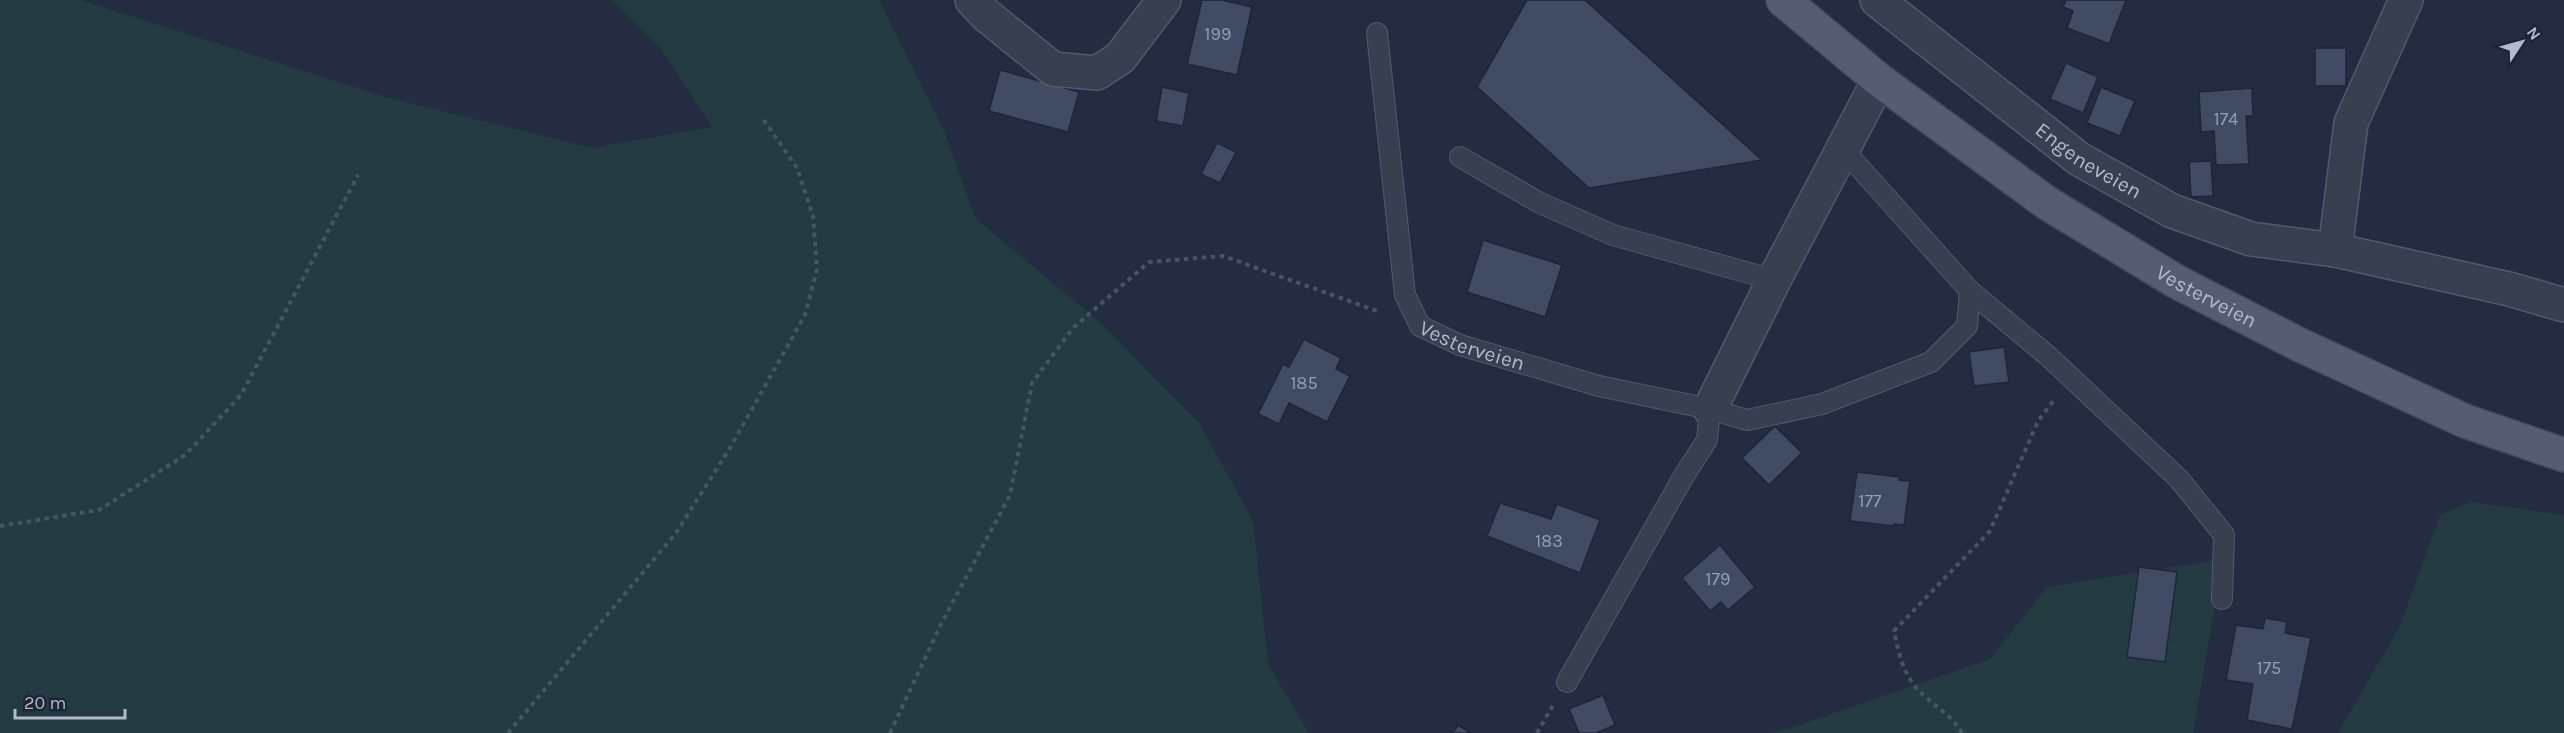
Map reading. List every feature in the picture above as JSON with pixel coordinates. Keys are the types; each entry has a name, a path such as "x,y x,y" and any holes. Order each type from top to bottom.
{"main road":[{"name":"Vesterveien","path":"1783,0 1880,80 2047,203 2177,282 2300,345 2465,421 2564,455"}],"street":[{"path":"972,0 986,15 1053,69 1097,73 1120,58 1164,0"},
{"name":"Engeneveien","path":"1877,0 2079,159 2172,211 2251,240 2335,250 2509,289 2564,305"},
{"path":"2335,250 2352,123 2406,0"},
{"path":"1710,409 1774,280 1880,80"}],"lane":[{"name":"Vesterveien","path":"1377,33 1405,295 1420,326 1460,345 1599,386 1710,409 1748,420 1822,404 1930,362 1967,326 1970,291"},
{"path":"1843,149 1970,291 2070,377 2179,479 2224,534 2222,598"},
{"path":"1460,157 1540,203 1613,236 1774,280"},
{"path":"1567,682 1685,474 1707,440 1710,409"}],"path":[{"path":"508,733 676,533 730,448 805,315 816,270 813,216 797,168 761,116"},
{"path":"0,526 99,510 185,455 241,395 357,175"},
{"path":"890,733 941,624 1010,495 1032,383 1073,328 1149,262 1222,256 1420,326"},
{"path":"1962,733 1957,724 1914,685 1901,660 1894,631 1990,531 2038,421 2070,377"}],"shaded area":[{"path":"0,0 80,0 386,97 592,148 712,127 662,50 612,0 879,0 945,133 975,218 1101,323 1200,424 1253,521 1268,664 1309,733 0,733"},
{"path":"2471,502 2564,515 2564,733 2338,733 2400,626 2440,515"},
{"path":"2223,559 2193,733 1769,733 1794,727 1990,659 2047,587"}],"building":[{"path":"1202,0 1222,0 1252,7 1237,75 1187,64"},
{"path":"1527,0 1585,0 1762,160 1589,188 1477,87"},
{"path":"2066,0 2126,0 2109,44 2067,28 2073,11 2063,7"},
{"path":"2315,48 2346,48 2346,86 2315,86"},
{"path":"2066,63 2098,77 2083,113 2050,99"},
{"path":"1000,70 1079,92 1068,132 989,111"},
{"path":"1162,87 1189,93 1183,126 1156,121"},
{"path":"2101,87 2135,101 2120,136 2087,123"},
{"path":"2252,88 2253,116 2246,116 2249,164 2216,165 2214,131 2201,132 2199,92"},
{"path":"1217,143 1236,152 1220,183 1201,174"},
{"path":"2211,161 2213,196 2191,197 2189,162"},
{"path":"1483,240 1562,265 1545,317 1467,292"},
{"path":"1304,339 1341,358 1336,369 1350,376 1327,422 1289,403 1279,424 1258,414 1283,364 1289,367"},
{"path":"2004,347 2009,382 1974,386 1969,352"},
{"path":"1775,426 1802,453 1769,485 1742,458"},
{"path":"1857,472 1900,477 1899,480 1910,481 1904,525 1850,521"},
{"path":"1500,503 1551,519 1557,504 1600,520 1580,573 1487,536"},
{"path":"1720,545 1755,587 1728,610 1721,602 1710,611 1682,578"},
{"path":"2139,567 2177,572 2165,662 2127,657"},
{"path":"2265,618 2287,622 2285,633 2311,638 2292,729 2247,720 2253,684 2226,680 2236,625 2263,629"},
{"path":"1603,695 1615,725 1596,733 1579,733 1569,709"},
{"path":"1458,725 1471,733 1453,733"}]}
